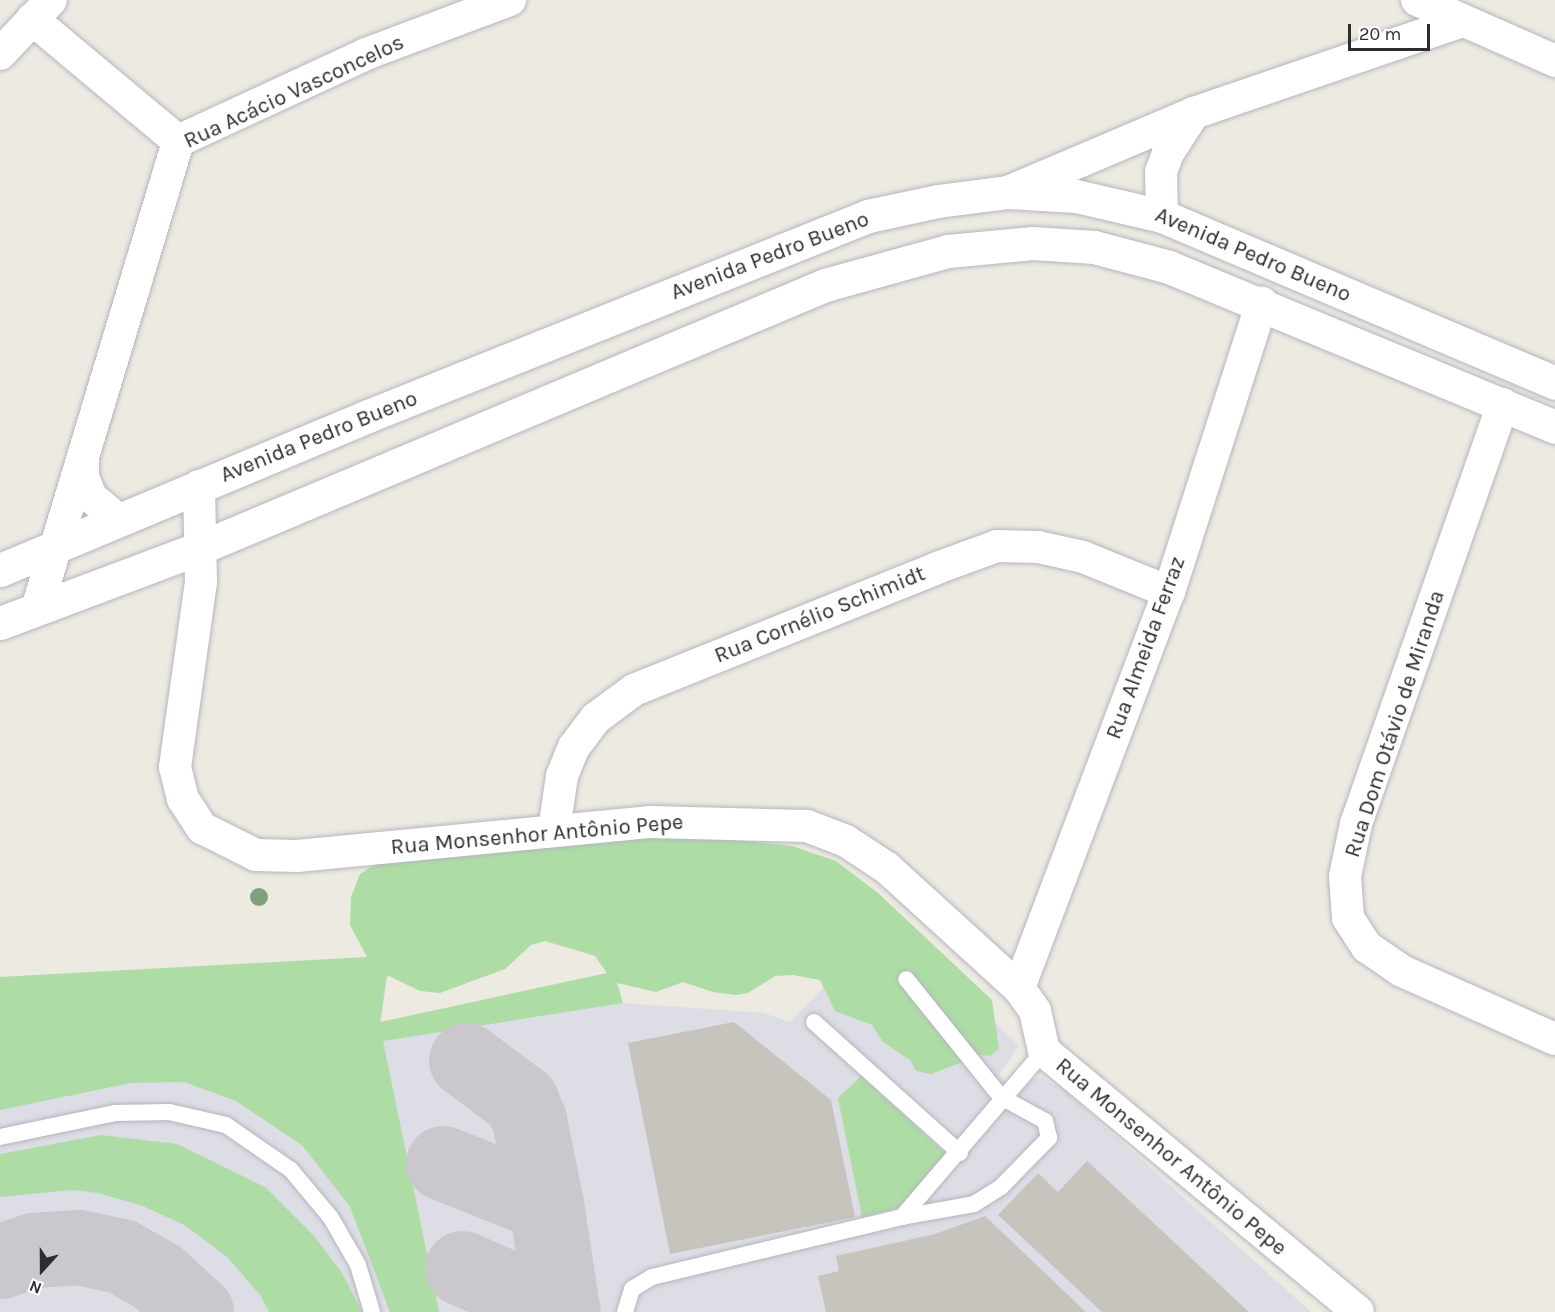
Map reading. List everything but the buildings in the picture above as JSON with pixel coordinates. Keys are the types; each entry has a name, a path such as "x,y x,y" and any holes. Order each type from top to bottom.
{"main road":[{"name":"Avenida Pedro Bueno","path":"0,570 117,519 868,216 938,201 1008,192 1076,196 1162,216 1555,383"},
{"name":"Avenida Pedro Bueno","path":"0,623 202,547 825,285 948,251 1033,243 1094,247 1169,267 1262,303 1555,427"}],"street":[{"name":"Rua Acácio Vasconcelos","path":"38,609 178,141 366,54 510,0"},
{"path":"1417,0 1555,61"},
{"path":"0,54 42,10 178,141"},
{"path":"1008,192 1194,113 1462,21"},
{"path":"1162,216 1161,172 1168,153 1194,113"},
{"name":"Rua Almeida Ferraz","path":"1019,988 1169,592 1262,303"},
{"name":"Rua Dom Otávio de Miranda","path":"1503,404 1356,824 1345,876 1348,918 1367,947 1402,971 1555,1039"},
{"name":"Rua Acácio Vasconcelos","path":"83,453 83,477 91,497 117,519"},
{"name":"Rua Monsenhor Antônio Pepe","path":"199,486 202,547 195,633 176,767 183,799 202,828 256,855 297,856 651,822 807,826 846,841 887,868 1019,988 1035,1011 1044,1051 1358,1312"},
{"name":"Rua Cornélio Schimidt","path":"554,830 562,776 574,747 596,718 634,690 937,568 997,546 1038,547 1083,557 1169,592"}],"lane":[{"path":"625,1312 632,1289 652,1278 902,1217 974,1204 1001,1187 1049,1138 1045,1121 1001,1097 906,979"},
{"path":"814,1022 960,1153"},
{"path":"902,1217 960,1153 1001,1097 1044,1051"},
{"path":"0,1137 115,1113 169,1112 226,1125 291,1170 331,1218 358,1265 372,1312"}],"shaded area":[{"path":"882,913 1019,1046 999,1075 1020,1093 1032,1079 1041,1077 1064,1090 1311,1312 0,1312 0,977 390,956 381,1023 614,972 623,1003 764,1013 790,1022 827,984"}],"green space":[{"path":"656,831 792,846 836,861 878,893 992,1000 999,1049 990,1056 981,1055 931,1074 916,1071 910,1060 883,1042 872,1025 835,1011 820,980 793,975 775,976 748,993 736,995 713,992 683,982 656,992 617,983 623,1003 383,1041 439,1312 390,1312 350,1207 303,1146 236,1101 184,1082 131,1083 0,1110 0,977 367,957 350,925 351,897 360,874 380,861","holes":["545,941 595,956 607,973 380,1022 387,975 420,991 440,993 505,969 531,945"]},
{"path":"861,1076 947,1155 899,1208 862,1217 838,1098"},
{"path":"101,1135 177,1144 265,1187 315,1237 342,1273 362,1312 269,1312 261,1296 227,1257 186,1226 143,1206 98,1193 72,1190 0,1197 0,1154"}],"taxiway":[{"path":"466,1060 521,1101 529,1120 546,1204"},
{"path":"443,1163 546,1204 562,1309"},
{"path":"0,1261 34,1250 78,1247 121,1256 158,1277 196,1312"},
{"path":"462,1268 563,1312"}]}
